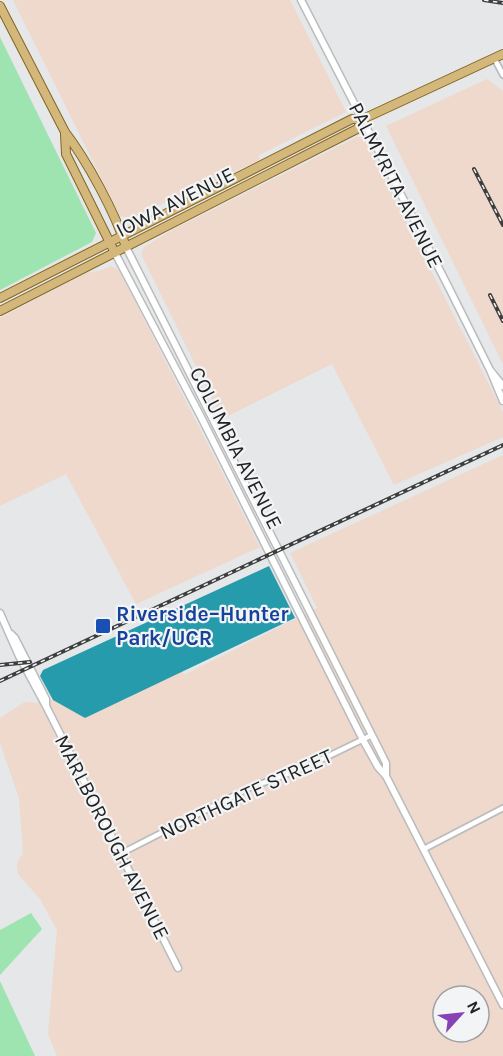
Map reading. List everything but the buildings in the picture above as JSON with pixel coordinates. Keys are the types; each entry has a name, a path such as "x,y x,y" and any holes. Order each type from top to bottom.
{"main road":[{"name":"COLUMBIA AVENUE","path":"0,6 65,132 78,149 126,247"},
{"name":"IOWA AVENUE","path":"0,298 352,119 363,119 503,54"},
{"name":"IOWA AVENUE","path":"0,311 357,129 363,119"},
{"name":"COLUMBIA AVENUE","path":"65,132 66,154 115,254"}],"street":[{"name":"PALMYRITA AVENUE","path":"301,0 490,370 503,401"},
{"path":"494,58 503,75"},
{"name":"COLUMBIA AVENUE","path":"126,247 386,763 386,776"},
{"name":"COLUMBIA AVENUE","path":"115,254 234,482 363,740 378,767 386,776 503,1005"},
{"path":"169,356 179,352"},
{"name":"PALMYRITA AVENUE","path":"490,370 503,386"},
{"path":"181,380 191,375"},
{"path":"234,482 243,478"},
{"name":"MARLBOROUGH AVENUE","path":"0,613 19,656 178,968"},
{"path":"327,667 335,663"},
{"name":"NORTHGATE STREET","path":"120,854 258,784 301,769 372,735"},
{"path":"424,849 503,808"}],"shaded area":[{"path":"13,0 290,0 346,112 259,155 259,160 180,198 170,200 132,218 120,216"},
{"path":"487,79 503,91 503,364 386,126"},
{"path":"357,137 363,137 503,412 503,437 394,485 332,364 222,419 141,254 144,247 174,229"},
{"path":"111,266 119,270 260,547 136,604 66,474 0,506 0,318 86,273"},
{"path":"503,455 503,1056 57,1056 48,1034 57,930 40,899 18,874 17,864 23,853 19,798 0,743 0,718 25,702 37,703 53,700 85,718 181,670 184,675 317,608 290,553"}],"green space":[{"path":"0,37 96,233 92,242 0,290"},
{"path":"31,913 42,929 0,975 0,930"},
{"path":"0,981 35,1056 0,1056"}],"water":[{"path":"269,566 295,618 85,718 53,700 40,676 43,670"}],"railway":[{"path":"484,0 503,3"},
{"path":"474,169 503,225"},
{"path":"490,295 503,321"},
{"path":"0,681 503,445"},
{"path":"0,665 30,662"}],"place":[{"name":"Riverside–Hunter Park/UCR","path":"103,626"}]}
